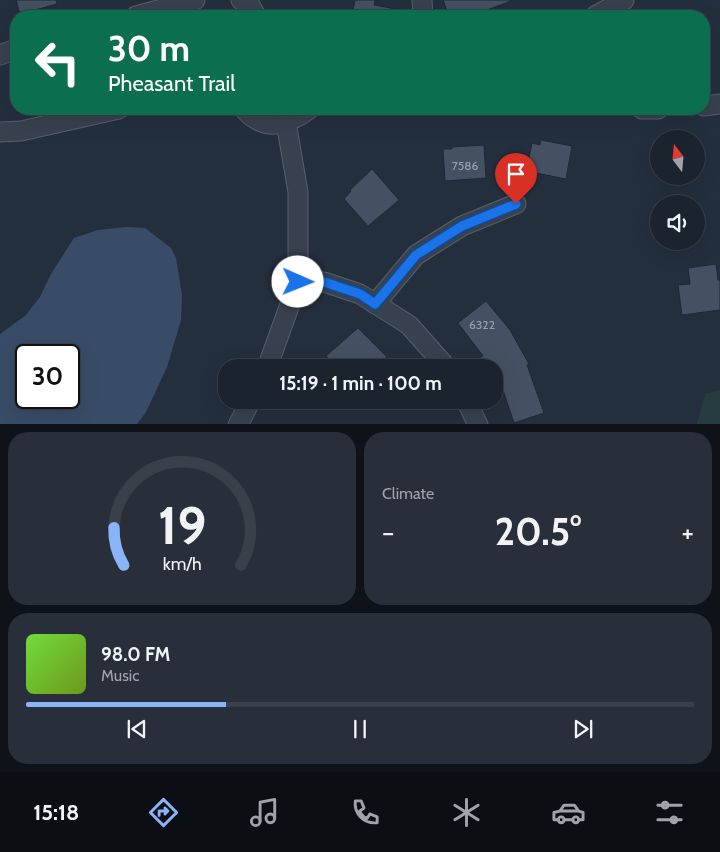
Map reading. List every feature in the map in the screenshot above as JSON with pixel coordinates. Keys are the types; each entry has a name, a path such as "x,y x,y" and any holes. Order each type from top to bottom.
{"street":[{"path":"158,10 195,0"},
{"path":"241,0 249,3 253,10"},
{"path":"606,10 624,0"},
{"path":"0,132 21,131 92,115"},
{"path":"249,115 268,124 286,122 298,115"},
{"path":"270,359 298,282 298,192 286,122"},
{"path":"375,304 416,255 462,226 516,204"},
{"path":"298,282 324,282 360,294 409,325 439,359"},
{"path":"238,424 246,409"},
{"path":"470,409 478,424"}],"green space":[{"path":"720,390 720,424 697,424 705,394"}],"water":[{"path":"126,227 145,228 171,248 176,258 182,295 181,320 167,367 146,412 137,424 0,424 0,334 25,316 40,297 51,274 74,238 98,230"}],"building":[{"path":"16,0 56,0 57,4 35,10 19,10"},
{"path":"355,0 375,0 374,5 401,10 353,10"},
{"path":"443,0 511,1 487,10 447,10"},
{"path":"541,140 572,146 566,179 526,171 532,143 540,145"},
{"path":"484,145 486,178 445,181 443,149"},
{"path":"372,169 399,200 368,226 344,199 350,190"},
{"path":"716,264 718,280 720,280 720,310 682,315 678,285 690,284 688,268"},
{"path":"486,301 510,330 529,364 527,365 544,413 514,423 503,390 503,359 480,359 483,356 458,323"},
{"path":"358,328 387,357 385,359 329,359 326,356"}],"route":[{"path":"298,282 324,282 360,294 375,304 416,255 462,226 516,204"}]}
